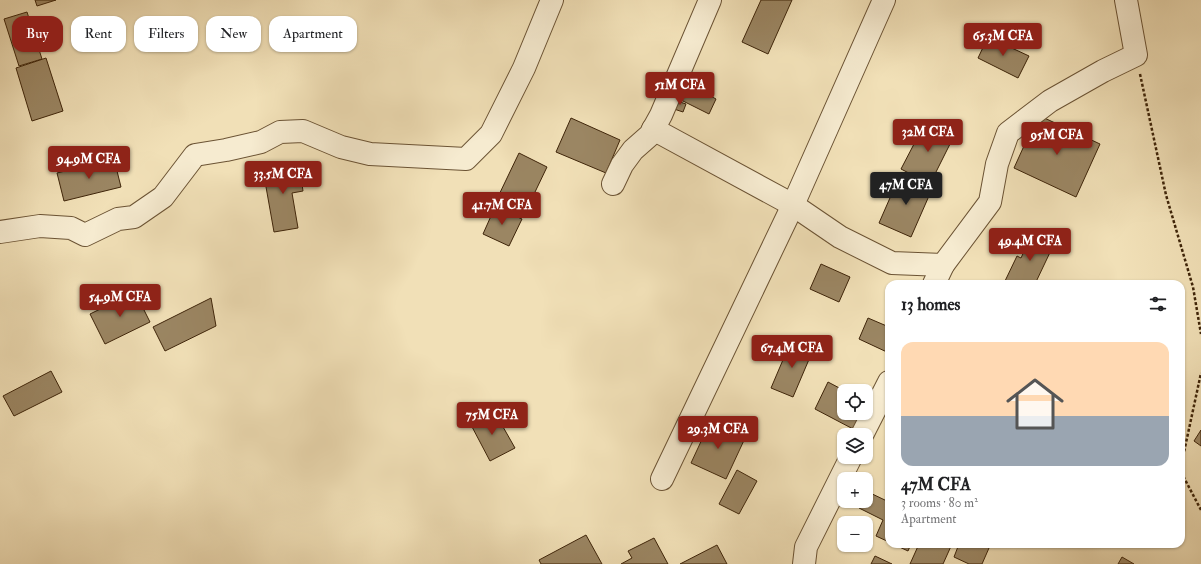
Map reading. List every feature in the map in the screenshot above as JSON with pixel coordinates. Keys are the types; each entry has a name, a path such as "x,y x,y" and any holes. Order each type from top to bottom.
{"street":[{"path":"0,232 40,226 71,228 85,234 118,219 134,217 163,197 195,155 261,142 280,132 303,131 341,147 370,154 466,159 491,134 524,68 552,0"},
{"path":"613,184 622,165 633,150 650,134 661,115 710,0"},
{"path":"662,479 793,205 884,0"},
{"path":"653,129 793,205 840,237 892,263 939,274 990,202 997,164 1008,133 1050,100 1103,71 1136,56 1126,0"},
{"path":"866,428 885,390"},
{"path":"804,564 806,546 847,464"}],"path":[{"path":"1136,56 1166,196 1193,287 1201,334"},
{"path":"1185,447 1201,373"},
{"path":"1185,480 1201,510"}],"building":[{"path":"35,0 56,0 37,6"},
{"path":"761,0 792,0 768,54 742,42"},
{"path":"27,12 28,16 14,16"},
{"path":"12,17 12,44 4,19"},
{"path":"988,37 1029,56 1018,78 978,58"},
{"path":"15,52 40,52 42,59 19,66"},
{"path":"46,58 63,111 32,121 16,68"},
{"path":"685,82 716,99 709,114 677,98"},
{"path":"677,101 686,104 683,112 674,109"},
{"path":"1038,115 1100,144 1076,197 1014,168"},
{"path":"571,118 620,140 606,173 556,152"},
{"path":"926,121 954,136 930,184 901,169"},
{"path":"519,153 547,167 524,215 496,201"},
{"path":"114,159 121,187 64,201 57,173"},
{"path":"299,164 303,191 292,193 298,228 274,232 263,170"},
{"path":"900,175 932,189 911,237 879,223"},
{"path":"495,207 522,219 509,246 483,234"},
{"path":"1032,234 1054,244 1037,280 1005,280 1017,256 1021,258"},
{"path":"821,264 850,277 839,302 810,289"},
{"path":"135,292 150,322 105,344 90,314"},
{"path":"211,298 216,326 165,351 153,327"},
{"path":"868,318 885,325 885,351 859,339"},
{"path":"791,341 813,350 793,397 771,388"},
{"path":"51,371 62,392 14,416 3,396"},
{"path":"828,382 837,387 837,420 860,420 856,428 851,428 815,409"},
{"path":"494,411 515,448 490,461 470,423"},
{"path":"711,420 746,436 726,479 691,463"},
{"path":"1201,430 1201,446 1194,441"},
{"path":"737,470 757,481 739,514 719,504"},
{"path":"873,494 885,500 885,540 876,536 883,520 859,508 873,508"},
{"path":"586,535 602,564 541,564 539,560"},
{"path":"654,538 668,564 621,564 632,558 628,551"},
{"path":"717,545 727,564 680,564"},
{"path":"902,548 909,548 908,551"},
{"path":"917,548 950,548 943,564 910,564"},
{"path":"957,548 989,548 982,564 969,564 954,557"},
{"path":"875,556 892,564 871,564"},
{"path":"1122,557 1134,564 1118,564"}]}
